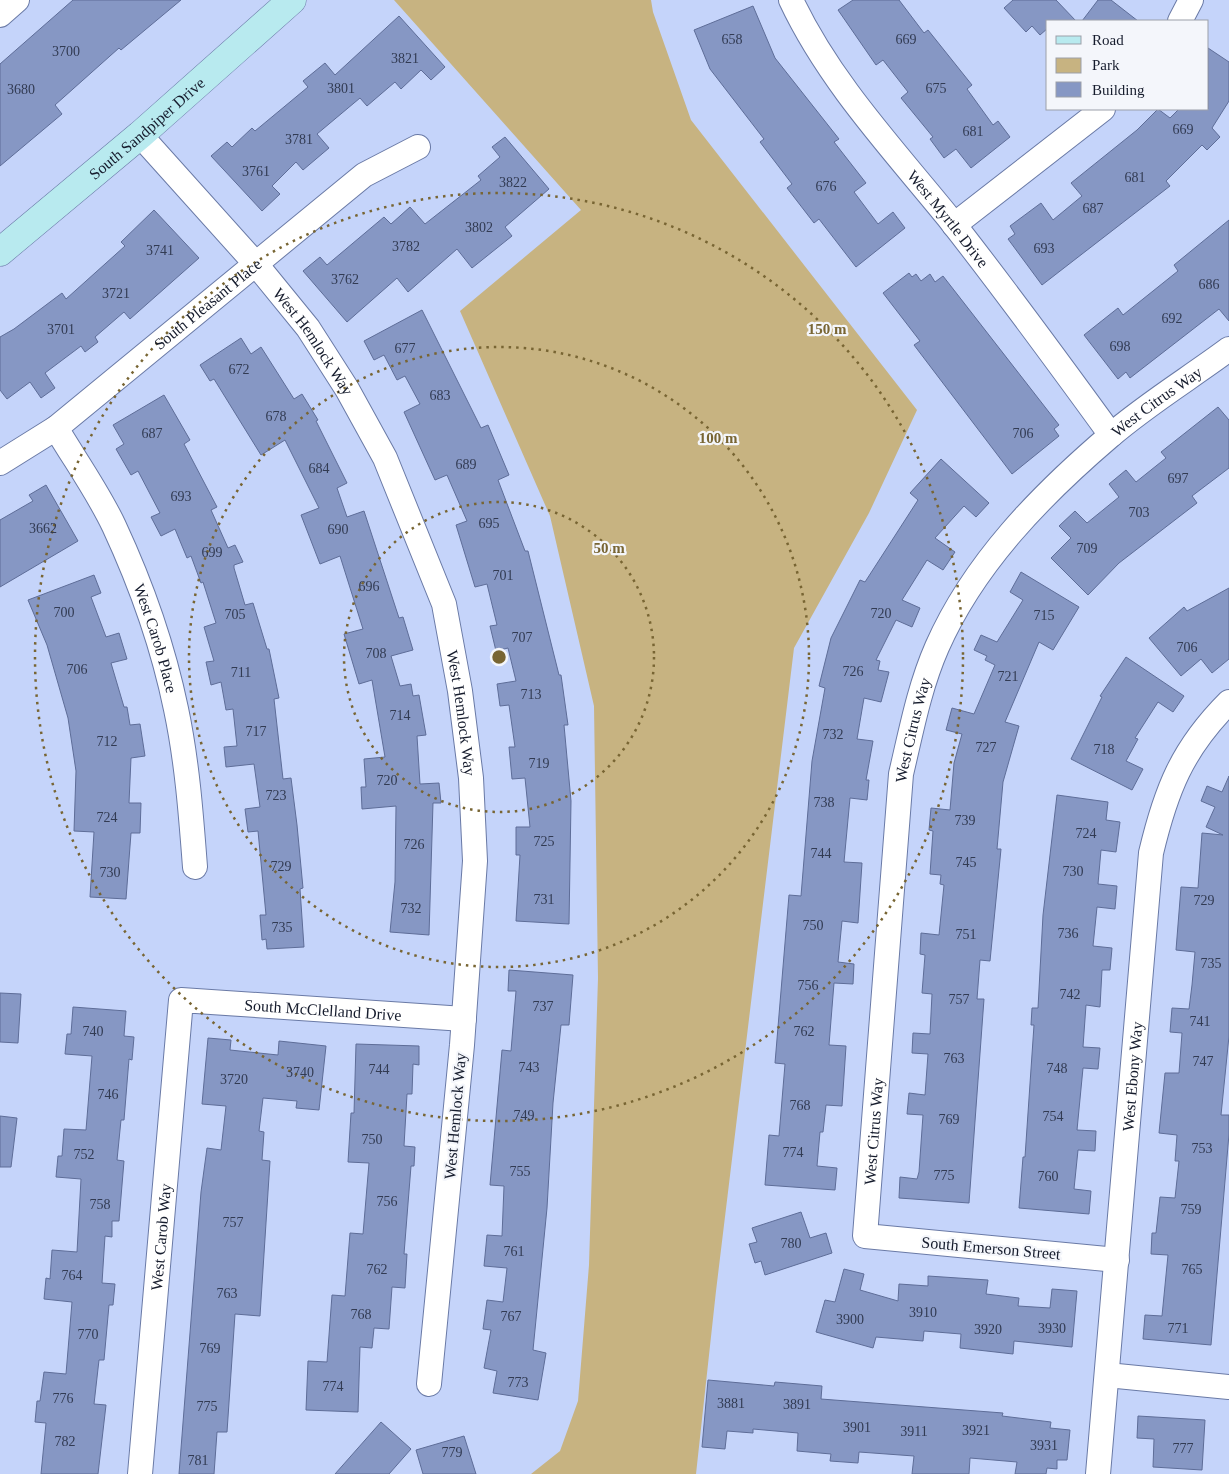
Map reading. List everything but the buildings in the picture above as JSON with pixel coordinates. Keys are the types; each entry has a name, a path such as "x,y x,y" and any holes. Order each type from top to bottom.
{"street":[{"path":"0,14 17,0"},
{"name":"South Sandpiper Drive","path":"0,252 140,135 292,0"},
{"name":"West Myrtle Drive","path":"791,0 807,34 838,80 954,225 1111,435"},
{"path":"1181,20 1191,0"},
{"path":"954,225 1101,110"},
{"name":"West Hemlock Way","path":"140,135 255,262 308,328 347,389 385,458 444,604 460,691 471,778 475,852 464,1019 429,1384"},
{"name":"South Pleasant Place","path":"0,463 56,428 255,262 364,175 418,147"},
{"name":"West Citrus Way","path":"865,1236 901,774 916,708 937,648 967,590 1011,533 1049,492 1111,435 1229,349"},
{"name":"West Carob Place","path":"56,428 113,525 163,654 176,710 186,772 195,867"},
{"name":"West Ebony Way","path":"1098,1474 1151,853 1162,810 1179,766 1205,726 1229,702"},
{"name":"South McClelland Drive","path":"181,1000 464,1019"},
{"name":"West Carob Way","path":"140,1474 181,1000"},
{"name":"South Emerson Street","path":"865,1236 1117,1260"},
{"path":"1106,1375 1229,1387"}],"green space":[{"path":"394,0 651,0 653,12 691,120 917,410 869,513 794,648 716,1291 696,1474 531,1474 560,1451 578,1401 589,1265 598,978 594,706 550,516 460,311 581,210"}]}
